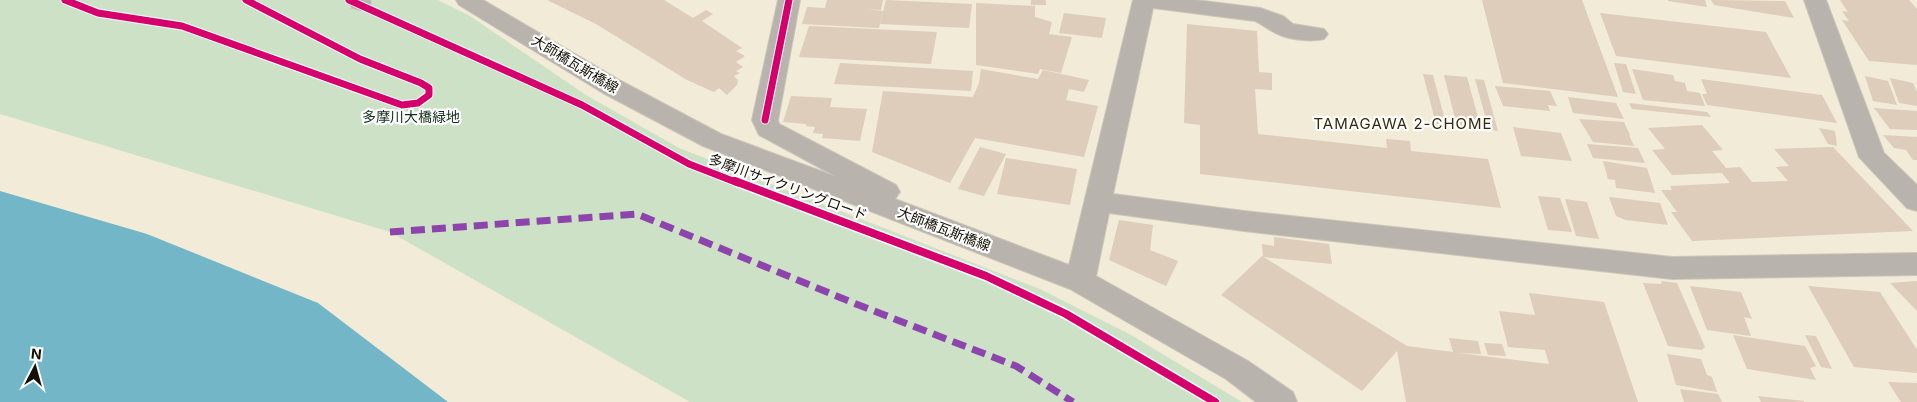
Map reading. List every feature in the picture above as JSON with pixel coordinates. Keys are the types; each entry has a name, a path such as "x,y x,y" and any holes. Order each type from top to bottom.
{"street":[{"name":"大師橋瓦斯橋線","path":"468,0 612,86 712,140 1080,281 1237,370 1281,402"},
{"path":"789,0 765,120 768,129 895,196 887,208"},
{"path":"1080,281 1144,0 1260,15 1286,30 1316,34"},
{"path":"1815,0 1872,157 1917,201"},
{"path":"1099,202 1244,221 1672,268 1917,264"}],"green space":[{"name":"多摩川大橋緑地","path":"0,0 438,0 470,16 586,95 679,148 1040,289 1131,335 1242,402 690,402 390,232 0,114"}],"water":[{"path":"0,191 147,234 318,303 448,402 0,402"}],"building":[{"path":"547,0 664,0 693,18 706,10 713,14 702,21 742,48 736,51 745,56 736,62 743,67 736,71 740,73 734,76 738,80 737,85 727,95 719,88 714,92 687,80 596,24"},
{"path":"827,0 883,0 881,10 866,9 883,11 879,28 802,24 807,7 825,8"},
{"path":"886,0 972,4 969,28 880,24"},
{"path":"1031,0 1046,0 1046,5 1031,5"},
{"path":"1482,0 1582,0 1618,97 1503,83"},
{"path":"1705,0 1707,7 1668,1"},
{"path":"1711,0 1785,1 1794,18 1714,5"},
{"path":"1840,0 1909,0 1917,9 1917,65 1869,61 1842,20 1849,21 1842,11 1848,12"},
{"path":"976,3 1035,6 1035,17 1052,22 1049,34 1072,37 1061,73 1040,69 1038,74 976,65"},
{"path":"1064,13 1106,18 1102,38 1059,33"},
{"path":"1600,13 1766,32 1791,78 1616,56"},
{"path":"1187,24 1257,31 1259,72 1272,73 1272,90 1255,89 1258,134 1387,148 1386,139 1410,141 1411,151 1488,159 1501,208 1200,174 1200,125 1184,123"},
{"path":"809,26 937,32 931,64 799,57"},
{"path":"840,63 973,71 971,91 834,84"},
{"path":"1614,63 1626,64 1636,94 1623,92"},
{"path":"981,69 1038,79 1043,70 1089,80 1084,92 1069,89 1066,100 1098,106 1084,157 975,138 950,183 872,152 883,91 973,97 979,83"},
{"path":"1632,69 1673,75 1675,81 1685,83 1687,91 1700,93 1705,106 1643,100"},
{"path":"1423,74 1433,75 1446,124 1436,124"},
{"path":"1444,75 1467,77 1481,128 1457,126"},
{"path":"1865,76 1888,81 1897,105 1873,101"},
{"path":"1890,78 1913,83 1917,92 1917,106 1899,103"},
{"path":"1475,79 1484,80 1498,131 1489,130"},
{"path":"1701,79 1822,95 1837,123 1707,105 1702,94 1707,94"},
{"path":"1495,86 1550,91 1557,106 1548,105 1550,111 1503,106"},
{"path":"791,96 832,98 830,107 867,109 860,141 822,138 823,134 813,133 815,127 806,126 806,124 783,122"},
{"path":"1568,97 1616,103 1624,119 1573,113"},
{"path":"1629,103 1707,112 1711,117 1632,109"},
{"path":"1874,108 1917,111 1917,130 1890,129"},
{"path":"1579,119 1624,122 1630,135 1608,134 1629,135 1634,146 1593,142"},
{"path":"1702,125 1723,150 1712,151 1726,168 1740,167 1752,182 1788,181 1776,167 1789,166 1774,149 1833,147 1913,231 1692,241 1671,212 1677,212 1661,190 1672,190 1670,186 1730,183 1722,173 1672,175 1652,150 1665,149 1648,128"},
{"path":"1513,127 1561,133 1572,161 1521,156"},
{"path":"1819,128 1835,131 1837,146 1828,144"},
{"path":"1883,135 1917,137 1917,160 1913,160 1906,150 1894,148"},
{"path":"1587,144 1638,148 1645,163 1593,158"},
{"path":"980,147 1006,154 984,196 958,189"},
{"path":"1006,158 1077,169 1070,205 997,194"},
{"path":"1603,161 1647,168 1655,193 1616,188 1615,180 1608,179"},
{"path":"1538,196 1560,198 1572,232 1548,230"},
{"path":"1609,197 1660,203 1668,225 1626,220 1616,216"},
{"path":"1565,199 1587,202 1599,239 1576,236"},
{"path":"1119,220 1153,225 1150,250 1178,261 1166,286 1109,260"},
{"path":"1274,237 1329,244 1332,264 1263,257 1262,244 1274,246"},
{"path":"1262,256 1407,346 1453,352 1449,338 1478,341 1481,354 1459,353 1549,364 1545,350 1508,347 1499,311 1535,315 1529,293 1604,302 1638,402 1406,402 1397,351 1362,391 1221,295"},
{"path":"1662,281 1677,283 1705,347 1702,350 1668,346 1643,283 1661,284"},
{"path":"1917,281 1917,311 1890,283"},
{"path":"1690,286 1741,292 1752,319 1744,317 1751,336 1707,330"},
{"path":"1808,286 1880,292 1917,350 1917,373 1854,367"},
{"path":"1733,335 1805,346 1816,366 1810,368 1816,380 1747,369"},
{"path":"1805,335 1816,336 1832,369 1821,367"},
{"path":"1484,343 1502,344 1506,356 1488,355"},
{"path":"1667,354 1701,359 1707,375 1712,377 1717,392 1676,385"},
{"path":"1888,382 1917,383 1917,402 1901,402"},
{"path":"1680,389 1718,394 1722,402 1684,402"},
{"path":"1758,396 1804,401 1804,402 1761,402"}],"marked path":[{"path":"390,232 637,214 856,304 1016,366 1073,402"}],"cycle path":[{"path":"65,0 98,13 182,26 402,105 418,103 429,95 429,88 421,83 360,59 246,0"},
{"name":"多摩川サイクリングロード","path":"349,0 442,40 505,71 582,105 689,164 986,276 1066,314 1215,402"},
{"path":"765,120 789,0"}],"district":[{"name":"TAMAGAWA 2-CHOME","path":"1403,124"}]}
